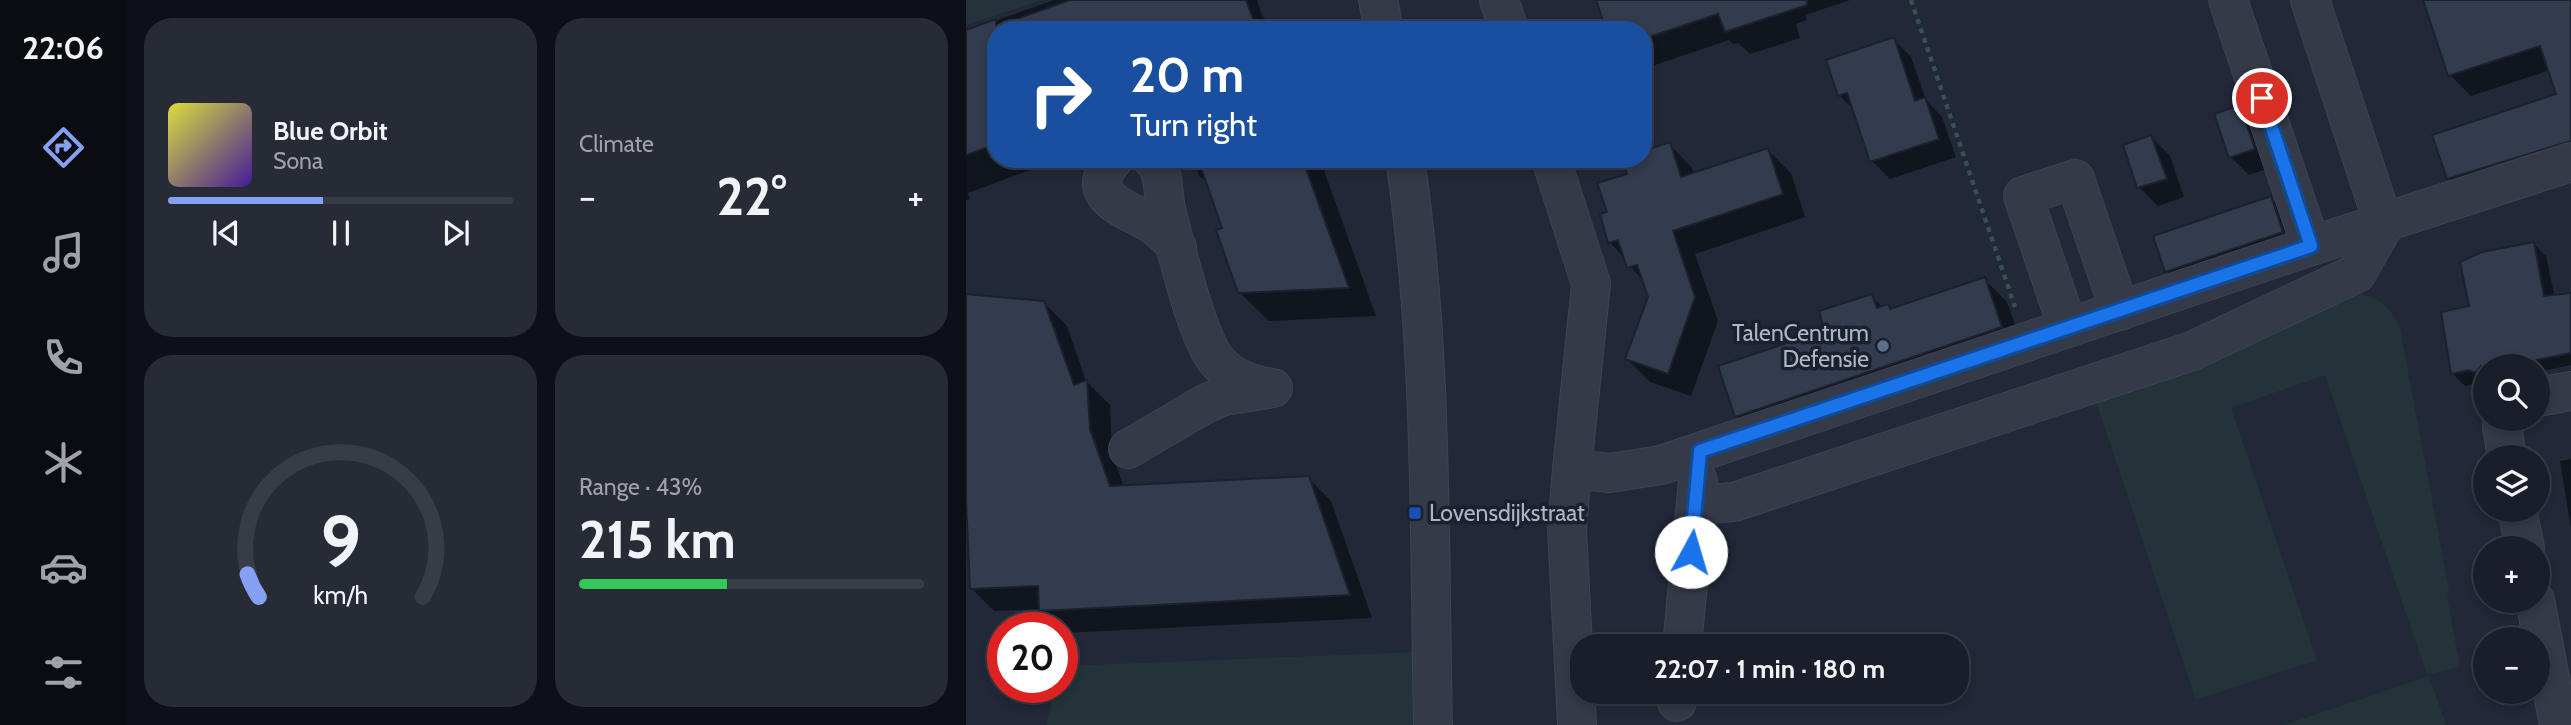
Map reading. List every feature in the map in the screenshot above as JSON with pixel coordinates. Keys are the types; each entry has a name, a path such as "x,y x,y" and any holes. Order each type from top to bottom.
{"street":[{"path":"1378,0 1382,21"},
{"path":"1499,0 1506,21"},
{"path":"2228,0 2311,246"},
{"path":"1696,505 1734,502 2192,351 2357,273 2384,225 2310,0"},
{"path":"1572,469 1610,473 1661,465 2311,246 2384,225 2571,162"},
{"path":"1108,168 1104,174 1103,185 1111,203 1155,226 1177,247"},
{"path":"1128,449 1205,404 1224,396 1273,388 1242,381 1216,360 1203,337 1165,206 1161,173 1158,168"},
{"path":"1405,168 1410,379 1433,725"},
{"path":"1554,168 1591,284 1567,529 1577,725"},
{"path":"2096,319 2118,375"},
{"path":"2550,395 2571,391"},
{"path":"1869,394 1887,450"},
{"path":"1683,634 1700,451"},
{"path":"2537,613 2559,725"}],"path":[{"path":"1911,0 2026,341"}],"shaded area":[{"path":"966,0 1043,0 966,25"},
{"path":"2350,292 2367,295 2381,302 2392,313 2400,328 2449,590 2447,596 2460,667 2427,675 2325,375 2231,408 2317,660 2196,700 2094,396"},
{"path":"1414,652 1415,725 1046,725 1051,703 1078,703 1078,665"},
{"path":"2429,676 2446,725 2284,725"}],"building":[{"path":"1070,0 1246,0 1254,21 1011,21"},
{"path":"1596,0 1807,0 1807,5 1725,32 1718,14 1652,36 1652,21 1603,21"},
{"path":"2423,0 2571,0 2571,141 2447,179 2432,135 2556,94 2540,46 2448,76"},
{"path":"987,22 987,147 966,155 966,30"},
{"path":"1894,37 1915,101 1925,97 1939,139 1870,162 1847,93 1838,96 1826,60"},
{"path":"2240,105 2255,149 2229,158 2214,114"},
{"path":"2151,135 2167,179 2137,188 2123,145"},
{"path":"1670,142 1681,177 1768,148 1783,194 1673,231 1695,297 1668,374 1625,359 1648,297 1637,265 1627,268 1618,240 1608,243 1600,214 1607,212 1597,183 1627,174 1625,168 1652,168 1652,148"},
{"path":"1201,168 1306,168 1349,288 1238,293 1216,230 1222,228"},
{"path":"2271,196 2283,232 2165,272 2153,236"},
{"path":"2534,242 2544,296 2571,293 2571,353 2550,357 2550,354 2473,354 2473,372 2469,370 2451,374 2441,312 2469,306 2460,262 2482,252"},
{"path":"1985,277 2002,327 1735,417 1718,366 1814,334 1812,330 1823,326 1819,311 1872,294 1877,308 1888,304 1890,309"},
{"path":"966,294 1044,301 1074,385 1087,380 1090,429 1110,486 1309,476 1350,595 1039,611 1038,586 970,589 966,500"}],"place":[{"name":"TalenCentrum Defensie","path":"1883,346"},
{"name":"Lovensdijkstraat","path":"1415,513"}],"route":[{"path":"1691,552 1700,451 2311,246 2262,98"}]}
